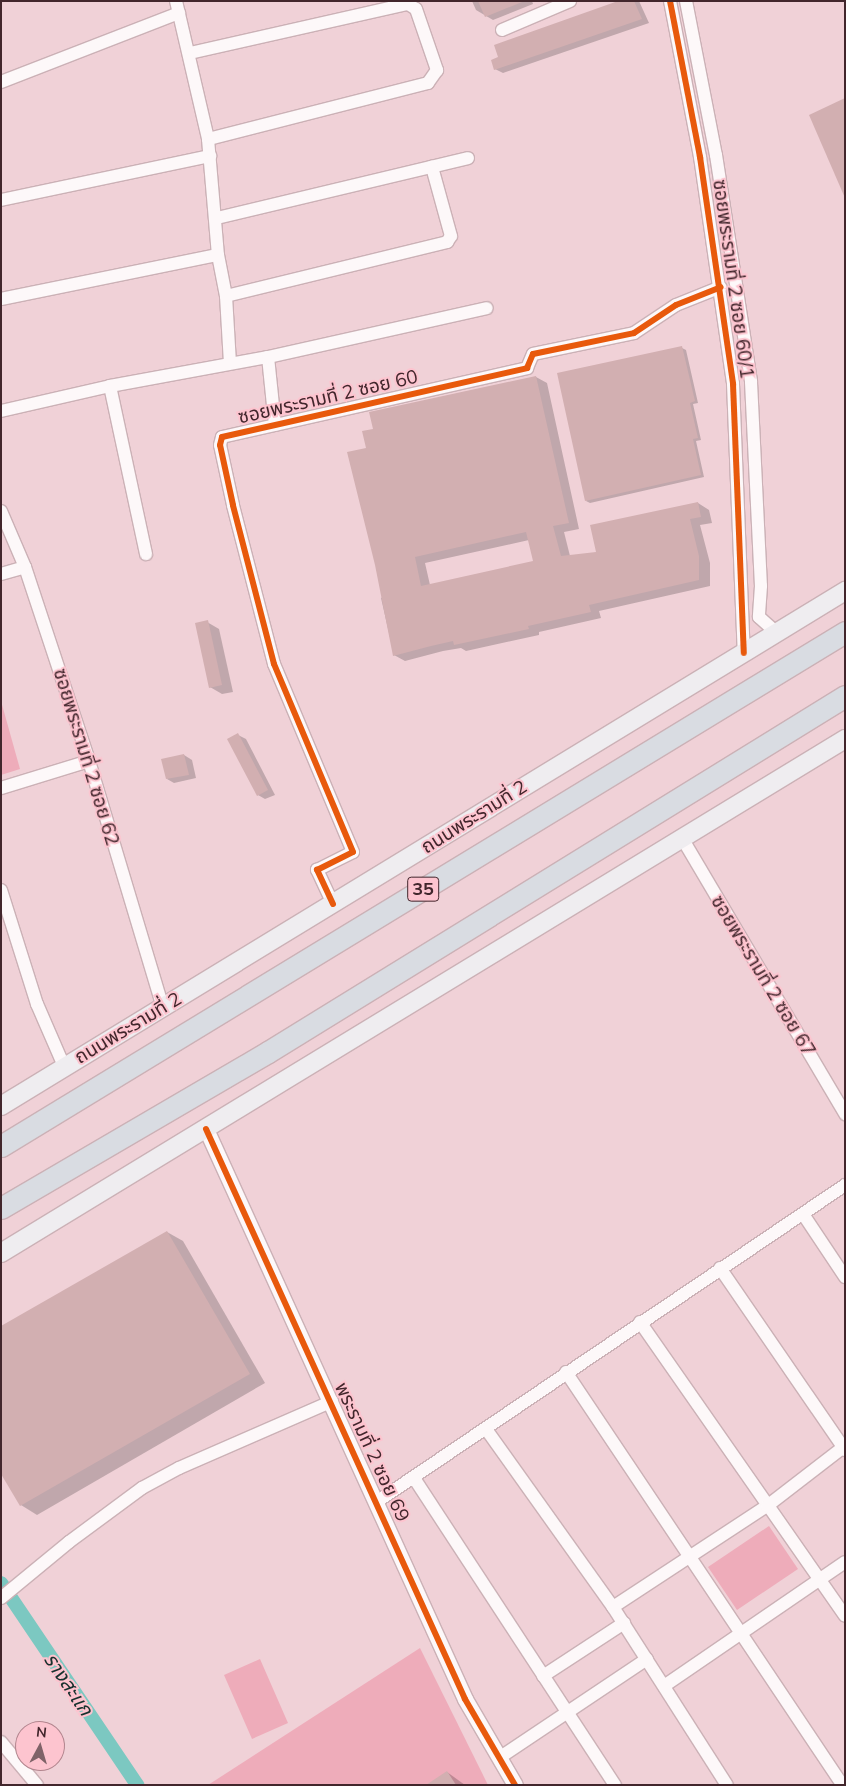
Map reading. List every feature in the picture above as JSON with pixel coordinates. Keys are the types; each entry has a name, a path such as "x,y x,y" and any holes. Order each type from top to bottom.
{"highway":[{"name":"ถนนพระรามที่ 2","path":"1,1146 845,632"},
{"path":"1,1208 268,1052 845,696"}],"main road":[{"name":"ถนนพระรามที่ 2","path":"1,1106 845,592"},
{"path":"1,1253 845,739"}],"street":[{"path":"502,30 570,1"},
{"name":"ซอยพระรามที่ 2 ซอย 60/1","path":"670,1 721,287 734,384 744,653"},
{"name":"ซอยพระรามที่ 2 ซอย 60/1","path":"686,1 716,155 751,382 761,586 760,617 777,633"},
{"path":"190,53 408,4 416,9 437,70 428,83 208,138"},
{"path":"1,82 177,7 190,53 208,138 217,218 218,255 226,296 230,364"},
{"path":"1,200 210,156"},
{"path":"217,218 468,158"},
{"path":"226,296 447,242 451,236 432,167"},
{"path":"1,300 218,255"},
{"name":"ซอยพระรามที่ 2 ซอย 60","path":"333,904 317,870 353,852 274,664 220,446 226,435 275,426 527,368 533,354 634,333 676,305 721,287"},
{"path":"1,411 110,386 268,357 487,308"},
{"path":"268,357 275,426"},
{"path":"110,386 146,554"},
{"name":"ซอยพระรามที่ 2 ซอย 62","path":"1,511 25,567 89,761 162,1007"},
{"path":"1,574 25,567"},
{"path":"1,788 89,761"},
{"name":"ซอยพระรามที่ 2 ซอย 67","path":"682,838 845,1114"},
{"path":"1,890 37,1004 64,1066"},
{"name":"พระรามที่ 2 ซอย 69","path":"206,1129 378,1501 465,1699 515,1785"},
{"path":"378,1501 486,1430 566,1372 845,1185"},
{"path":"803,1214 845,1277"},
{"path":"613,1606 767,1506 844,1448 720,1268"},
{"path":"640,1322 845,1616"},
{"path":"566,1372 691,1555 844,1785"},
{"path":"1,1598 142,1488 208,1455 332,1401"},
{"path":"486,1430 613,1606 727,1785"},
{"path":"414,1478 615,1785"},
{"path":"664,1686 845,1562"},
{"path":"543,1676 624,1623"},
{"path":"499,1758 646,1659"},
{"path":"1,1742 36,1785"}],"shaded area":[{"path":"1,701 20,769 1,775"},
{"path":"769,1526 798,1569 737,1610 708,1567"},
{"path":"420,1648 488,1785 208,1785"},
{"path":"260,1659 288,1723 252,1739 224,1675"}],"building":[{"path":"478,1 522,1 522,2 485,17"},
{"path":"618,1 634,1 642,19 494,70 491,60 498,57 494,45"},
{"path":"845,98 845,198 809,115"},
{"path":"682,346 695,401 690,403 698,438 693,439 701,475 585,501 557,373"},
{"path":"536,376 569,523 553,526 561,556 596,552 590,525 698,502 701,517 690,519 699,556 699,580 589,605 591,612 528,626 529,629 454,645 453,641 393,656 375,565 347,452 366,448 362,431 373,429 369,412","holes":["526,532 533,561 421,586 415,557"]},
{"path":"208,620 222,685 209,688 195,623"},
{"path":"238,733 268,790 257,796 227,739"},
{"path":"184,754 189,775 166,779 161,759"},
{"path":"167,1231 250,1374 20,1506 1,1474 1,1326"},
{"path":"447,1771 456,1785 426,1785"}],"waterway":[{"name":"รางสะแก","path":"1,1583 137,1785"}],"cycle path":[{"path":"670,1 700,157 733,384 744,653"},
{"path":"333,904 317,870 353,852 274,664 233,505 220,445 222,437 527,368 533,354 634,333 676,305 721,287"},
{"path":"206,1129 465,1699 515,1785"}]}
